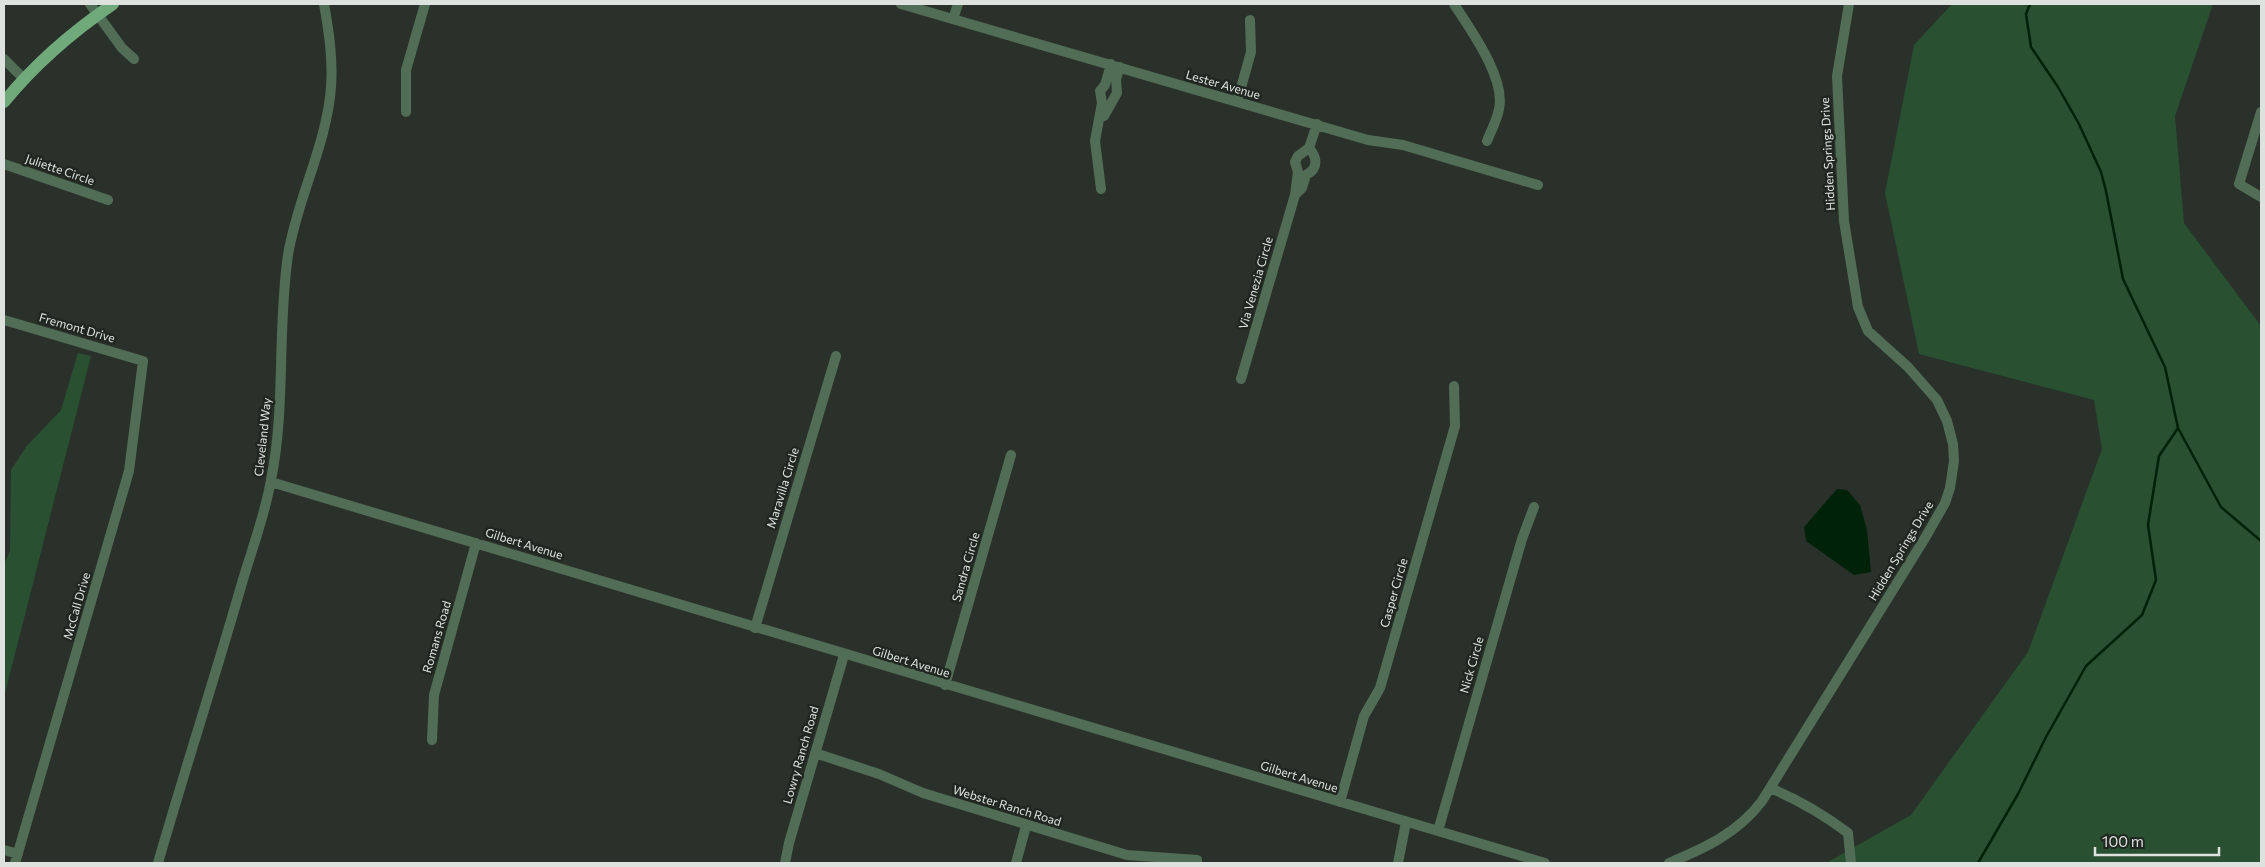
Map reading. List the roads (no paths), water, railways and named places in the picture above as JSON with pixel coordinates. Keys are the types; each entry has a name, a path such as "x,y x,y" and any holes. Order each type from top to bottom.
{"main road":[{"path":"4,102 24,78 94,9 113,4"}],"street":[{"name":"Cleveland Way","path":"158,863 187,762 210,695 271,482 279,418 281,346 288,253 324,123 331,89 332,49 324,4"},
{"path":"406,112 406,70 425,4"},
{"name":"Lester Avenue","path":"901,4 1368,140 1403,145 1538,185"},
{"path":"953,19 958,4"},
{"path":"1454,4 1489,60 1497,81 1500,108 1487,141"},
{"name":"Hidden Springs Drive","path":"1770,788 1925,538 1945,503 1953,474 1953,444 1947,421 1937,400 1908,367 1868,331 1858,307 1844,221 1838,85 1839,61 1849,4"},
{"path":"94,9 122,48 134,59"},
{"path":"1237,102 1251,52 1250,20"},
{"path":"4,59 24,78"},
{"path":"1101,189 1095,142 1102,103 1100,90 1105,85 1115,65"},
{"path":"1099,122 1117,93 1115,65"},
{"path":"2261,112 2239,184 2261,197"},
{"name":"Via Venezia Circle","path":"1241,379 1295,195 1298,172 1295,162 1298,156 1309,148 1317,124"},
{"name":"Via Venezia Circle","path":"1295,195 1302,188 1306,175 1312,172 1316,166 1315,159 1309,148"},
{"name":"Juliette Circle","path":"4,164 108,200"},
{"name":"Fremont Drive","path":"4,320 143,361"},
{"name":"Maravilla Circle","path":"755,628 836,356"},
{"name":"McCall Drive","path":"17,859 129,471 143,361"},
{"name":"Casper Circle","path":"1340,802 1364,716 1380,688 1453,432 1454,386"},
{"name":"Sandra Circle","path":"945,684 1011,456"},
{"name":"Gilbert Avenue","path":"271,482 1538,862"},
{"name":"Nick Circle","path":"1438,831 1522,539 1534,507"},
{"name":"Romans Road","path":"432,740 434,695 476,543"},
{"name":"Lowry Ranch Road","path":"785,863 814,753 844,655"},
{"name":"Webster Ranch Road","path":"814,753 879,774 923,793 1127,856 1197,862"},
{"path":"1670,863 1711,844 1732,831 1749,818 1770,788 1800,800 1825,815 1848,833 1851,863"},
{"path":"1398,863 1406,822"},
{"path":"1016,863 1026,826"},
{"path":"4,850 17,859"}],"waterway":[{"path":"2030,4 2026,14 2031,47 2058,87 2079,124 2101,172 2123,279 2165,367 2178,428 2221,507 2261,541"},
{"path":"1978,863 2018,794 2046,737 2086,666 2142,615 2156,580 2148,525 2159,456 2178,428"}]}
